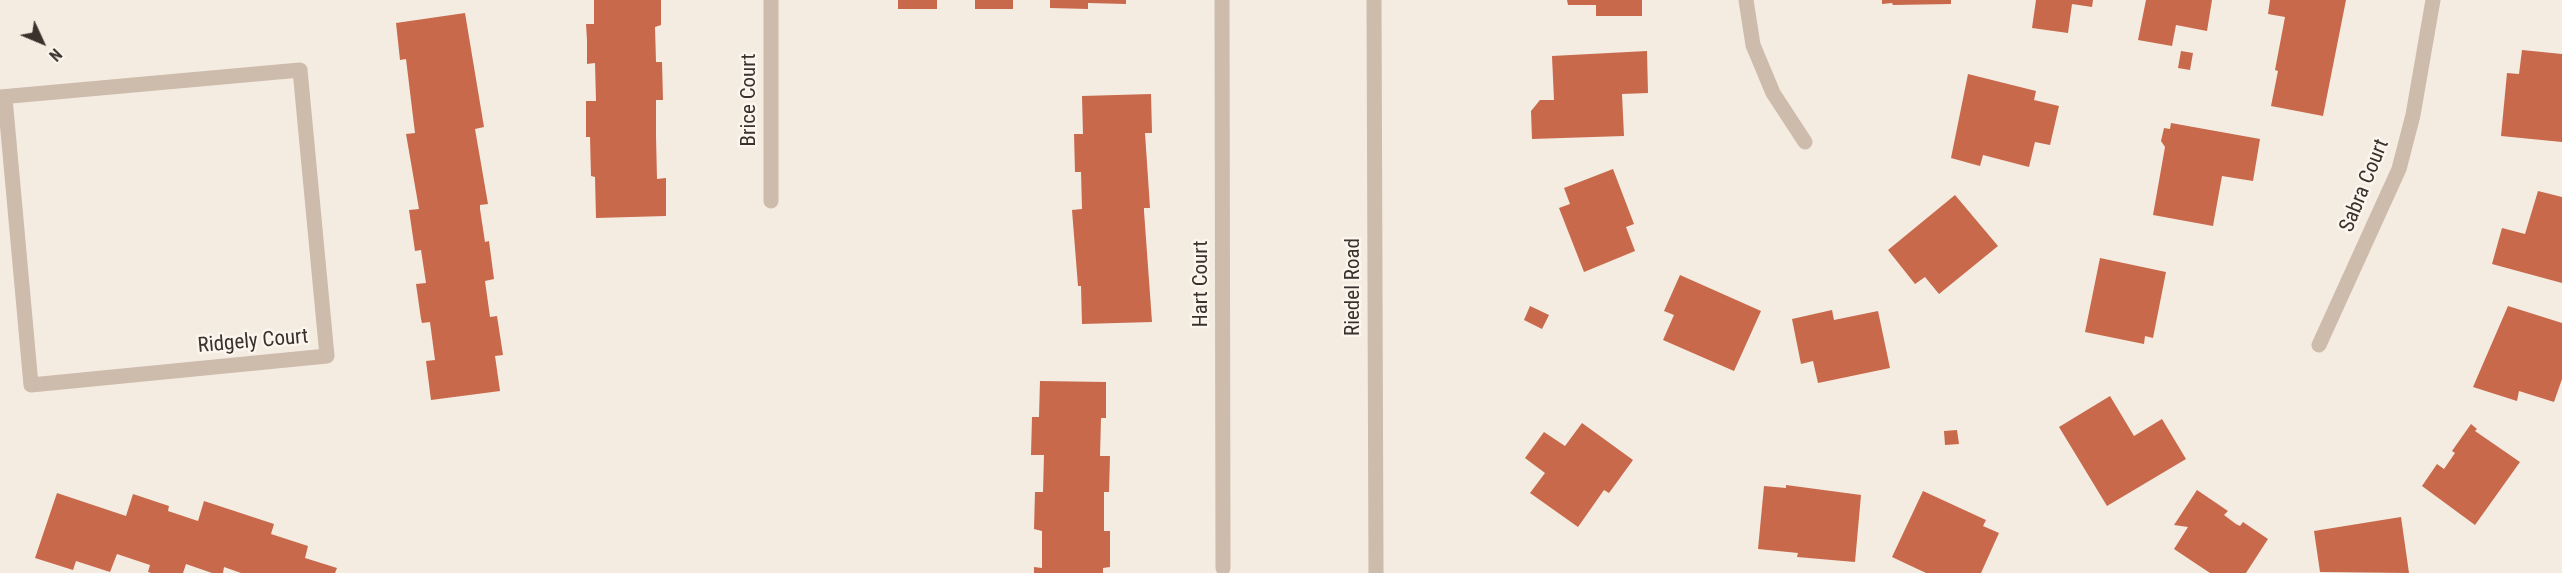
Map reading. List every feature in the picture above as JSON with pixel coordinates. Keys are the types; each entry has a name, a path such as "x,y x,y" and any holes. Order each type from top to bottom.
{"street":[{"name":"Brice Court","path":"771,0 771,201"},
{"name":"Hart Court","path":"1222,0 1224,567"},
{"name":"Riedel Road","path":"1374,0 1376,573"},
{"path":"1746,0 1757,54 1773,93 1805,142"},
{"name":"Sabra Court","path":"2319,345 2399,169 2413,116 2433,0"},
{"name":"Ridgely Court","path":"300,70 327,356 31,385 2,97 300,70"}],"building":[{"path":"594,0 661,0 661,25 655,27 656,62 662,62 663,100 656,100 656,136 657,179 666,178 666,216 596,218 595,177 591,176 590,137 586,137 586,101 596,101 595,63 587,64 586,24 594,24"},
{"path":"898,0 937,0 937,9 898,9"},
{"path":"975,0 1013,0 1013,9 975,9"},
{"path":"1050,0 1126,0 1126,4 1088,3 1088,9 1050,8"},
{"path":"1567,0 1642,0 1642,16 1596,16 1596,5 1568,5"},
{"path":"1882,0 1951,0 1951,4 1893,5 1892,3 1882,4"},
{"path":"2036,0 2093,0 2092,7 2072,4 2068,33 2032,28"},
{"path":"2146,0 2212,0 2207,31 2176,25 2172,46 2138,40"},
{"path":"2270,0 2346,0 2323,116 2271,106 2285,17 2268,14"},
{"path":"465,13 484,127 475,129 488,204 480,205 480,209 485,242 489,241 494,279 485,281 490,317 497,316 503,355 495,356 500,391 431,400 426,361 435,360 430,322 422,323 421,319 416,284 426,283 421,250 415,251 409,210 419,209 406,134 415,133 406,59 400,60 396,23"},
{"path":"2522,50 2562,54 2562,142 2501,136 2507,73 2519,74"},
{"path":"1647,51 1648,93 1622,94 1624,136 1532,139 1531,111 1540,100 1554,100 1552,56"},
{"path":"2181,51 2193,53 2190,70 2178,68"},
{"path":"1968,74 2036,91 2034,100 2059,106 2050,145 2035,142 2029,167 1983,155 1980,166 1951,158"},
{"path":"1151,94 1152,133 1145,133 1150,208 1144,208 1144,211 1152,322 1082,324 1081,286 1078,286 1072,210 1082,209 1081,172 1075,172 1074,134 1083,134 1082,96"},
{"path":"2171,123 2260,139 2253,181 2222,176 2213,226 2153,215 2165,147 2161,141 2164,128 2170,129"},
{"path":"1613,169 1634,224 1626,227 1635,251 1584,272 1559,208 1570,204 1564,188"},
{"path":"2538,191 2562,197 2562,283 2492,264 2502,228 2525,234"},
{"path":"1955,195 1998,246 1939,294 1925,277 1915,284 1888,250"},
{"path":"2100,258 2166,272 2153,338 2145,336 2144,344 2085,332"},
{"path":"1680,275 1761,311 1734,371 1663,340 1674,315 1664,311"},
{"path":"1530,306 1549,315 1542,329 1524,320"},
{"path":"2508,306 2562,323 2562,379 2554,402 2519,391 2517,401 2473,387"},
{"path":"1832,310 1834,320 1878,311 1890,368 1818,383 1813,361 1801,364 1792,319"},
{"path":"1040,381 1106,382 1106,418 1101,418 1100,456 1110,456 1109,492 1104,492 1104,531 1110,531 1110,567 1103,568 1103,573 1034,573 1034,567 1042,568 1042,531 1034,529 1035,492 1043,492 1044,455 1031,455 1032,417 1039,417"},
{"path":"2110,396 2134,436 2162,419 2186,459 2107,506 2059,427"},
{"path":"1582,423 1633,460 1609,493 1604,490 1578,527 1530,493 1545,473 1525,458 1544,432 1565,446"},
{"path":"2471,424 2477,429 2475,431 2520,462 2475,525 2422,486 2437,464 2444,469 2455,453 2452,451"},
{"path":"1957,430 1959,444 1945,445 1944,431"},
{"path":"1786,485 1861,495 1855,562 1797,557 1798,553 1758,549 1764,486 1786,488"},
{"path":"2197,490 2228,511 2224,515 2236,524 2240,526 2243,522 2268,539 2246,573 2210,573 2174,549 2188,527 2174,525"},
{"path":"1923,491 1986,520 1983,526 1999,533 1981,573 1926,573 1892,557"},
{"path":"57,493 126,516 133,494 169,506 168,511 198,521 204,501 274,524 271,534 308,546 305,558 337,568 335,573 241,573 224,567 223,573 212,573 186,564 183,573 151,573 148,572 150,565 117,554 110,572 76,561 73,570 35,558"},
{"path":"2401,517 2409,573 2320,572 2314,531"}]}
